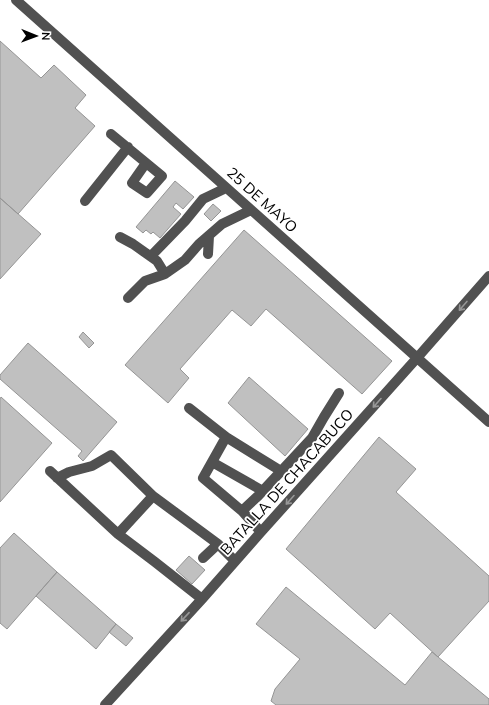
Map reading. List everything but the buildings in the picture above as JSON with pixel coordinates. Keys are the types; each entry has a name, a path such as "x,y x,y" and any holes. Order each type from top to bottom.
{"street":[{"name":"25 DE MAYO","path":"16,0 489,422"},
{"path":"112,134 146,163"},
{"path":"85,200 128,147"},
{"path":"151,256 203,199 226,188"},
{"path":"128,298 145,281 165,274 185,260 222,224 251,210"},
{"path":"208,254 209,236"},
{"path":"120,238 133,244 157,260 165,274"},
{"name":"BATALLA DE CHACABUCO","path":"105,705 202,599 489,276"},
{"path":"242,511 263,491 312,438 339,393"},
{"path":"189,408 226,437 281,471"},
{"path":"226,437 203,478 242,511 260,532"},
{"path":"202,599 118,534 54,475 92,466 111,455 153,496 218,544 235,562"},
{"path":"212,462 263,491"},
{"path":"118,534 153,496"},
{"path":"203,558 218,544"}]}
